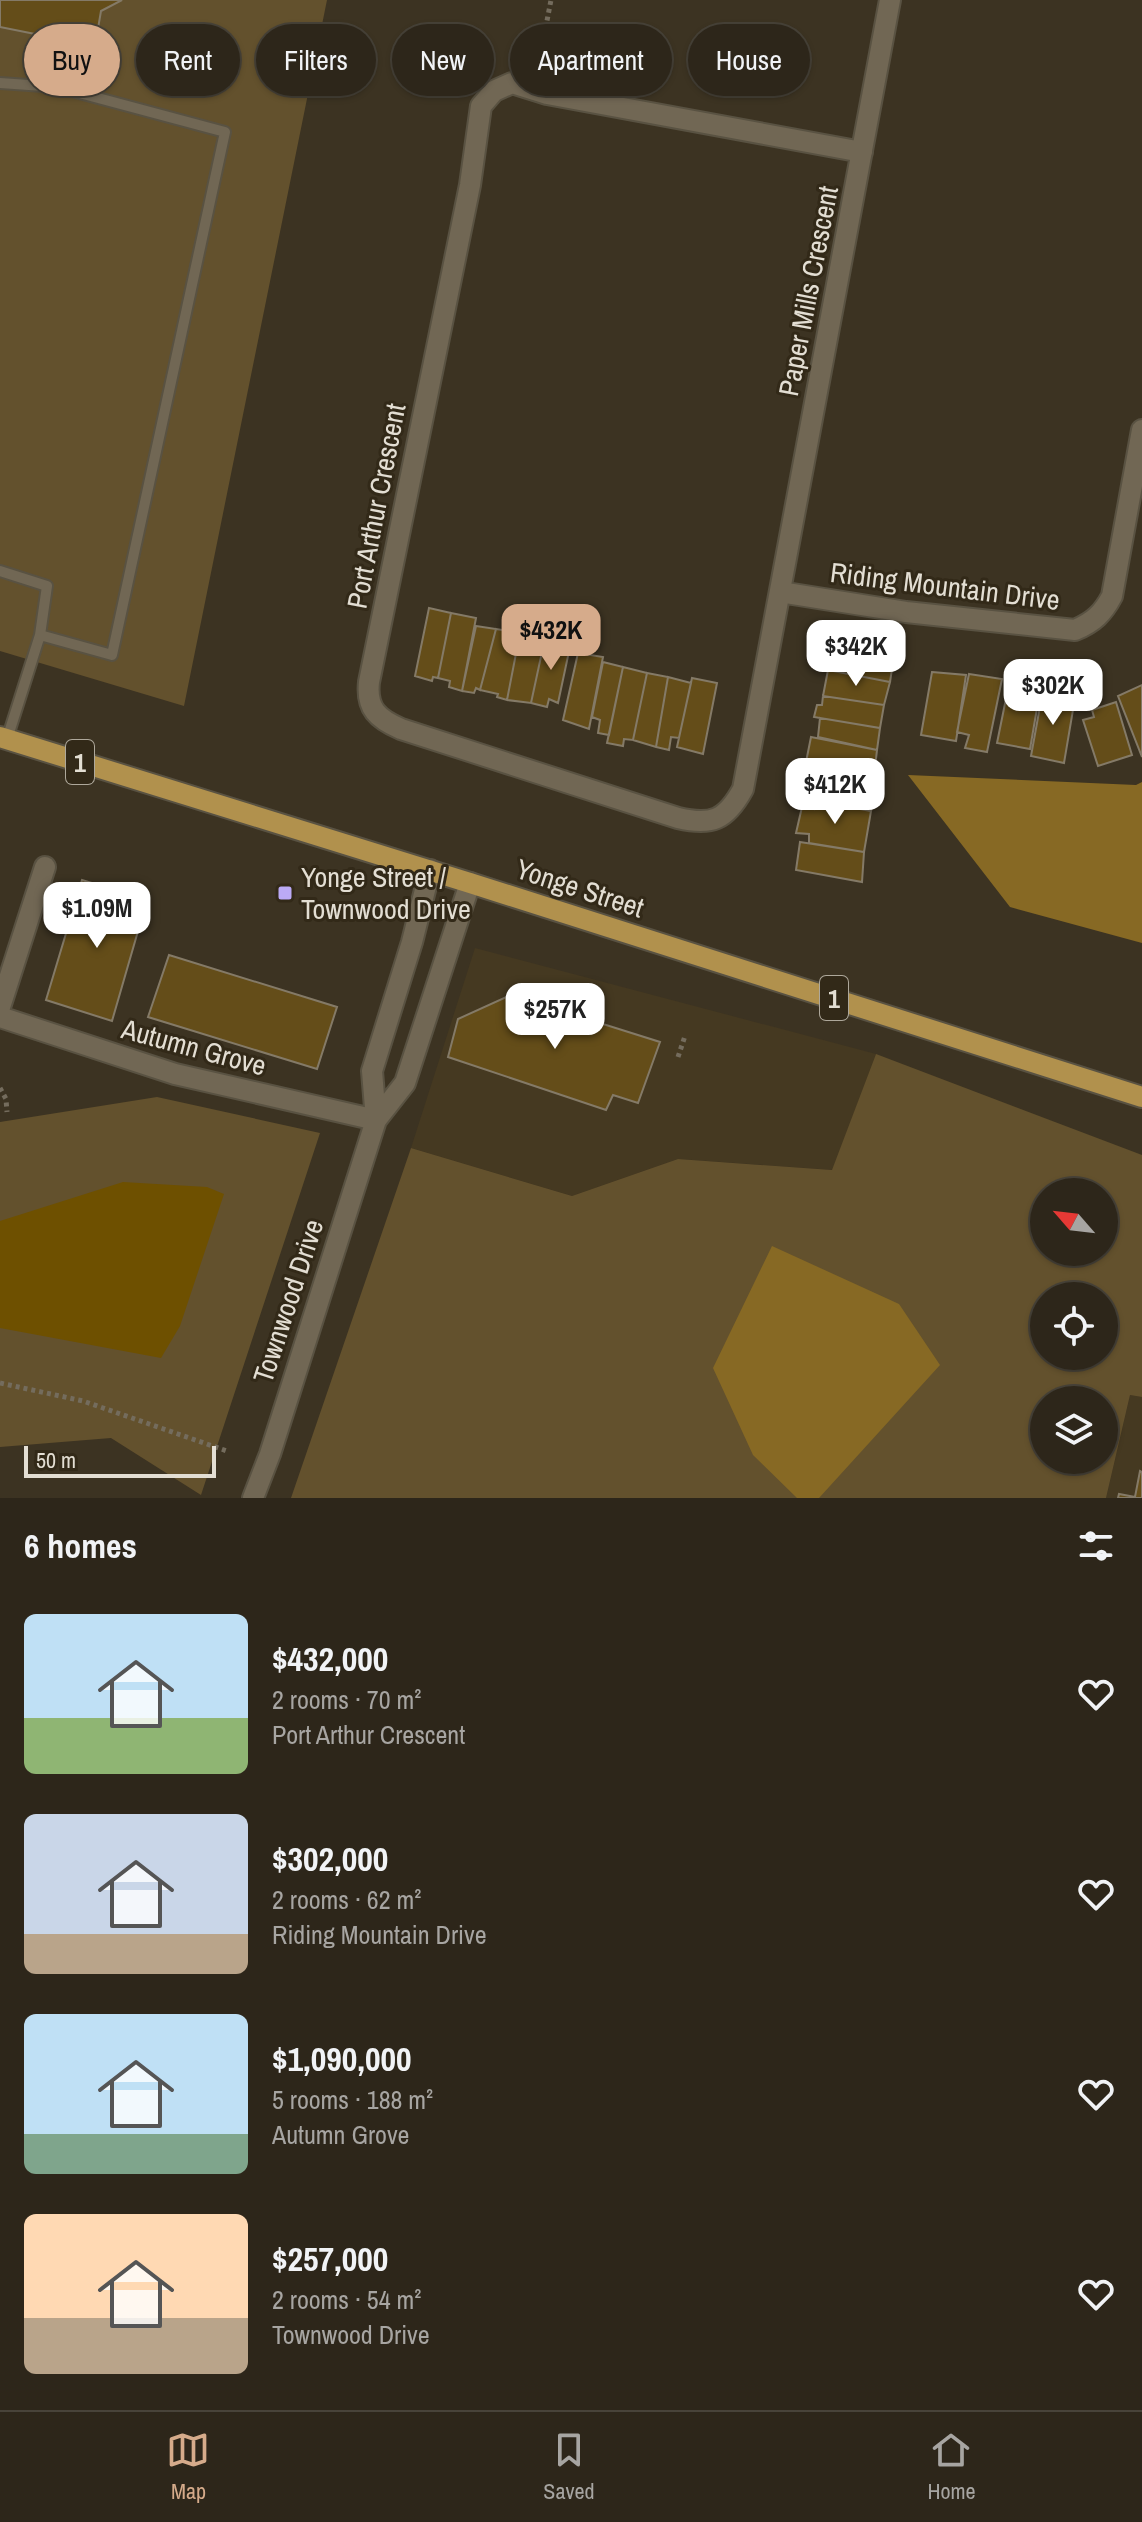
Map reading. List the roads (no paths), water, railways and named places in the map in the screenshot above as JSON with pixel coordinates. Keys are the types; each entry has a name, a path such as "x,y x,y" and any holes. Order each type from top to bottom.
{"main road":[{"name":"Yonge Street","path":"3,739 430,870 1142,1097"}],"street":[{"name":"Paper Mills Crescent","path":"780,592 890,0"},
{"name":"Port Arthur Crescent","path":"780,592 743,789 724,815 711,821 695,822 678,818 401,729 385,722 373,711 368,697 470,185 481,106 494,91 512,83 547,94 862,152"},
{"name":"Riding Mountain Drive","path":"780,592 906,612 1075,630 1103,612 1112,596 1142,430"},
{"path":"0,1007 45,867"},
{"name":"Townwood Drive","path":"376,1120 372,1071 412,942 430,870"},
{"name":"Townwood Drive","path":"253,1498 270,1454 376,1120 405,1083 470,883"},
{"name":"Autumn Grove","path":"0,1017 175,1074 376,1120"}],"lane":[{"path":"0,83 57,87 225,132 112,655 40,635"},
{"path":"0,571 47,586 40,635 3,739"}],"place":[{"name":"Yonge Street / Townwood Drive","path":"285,893"}]}
